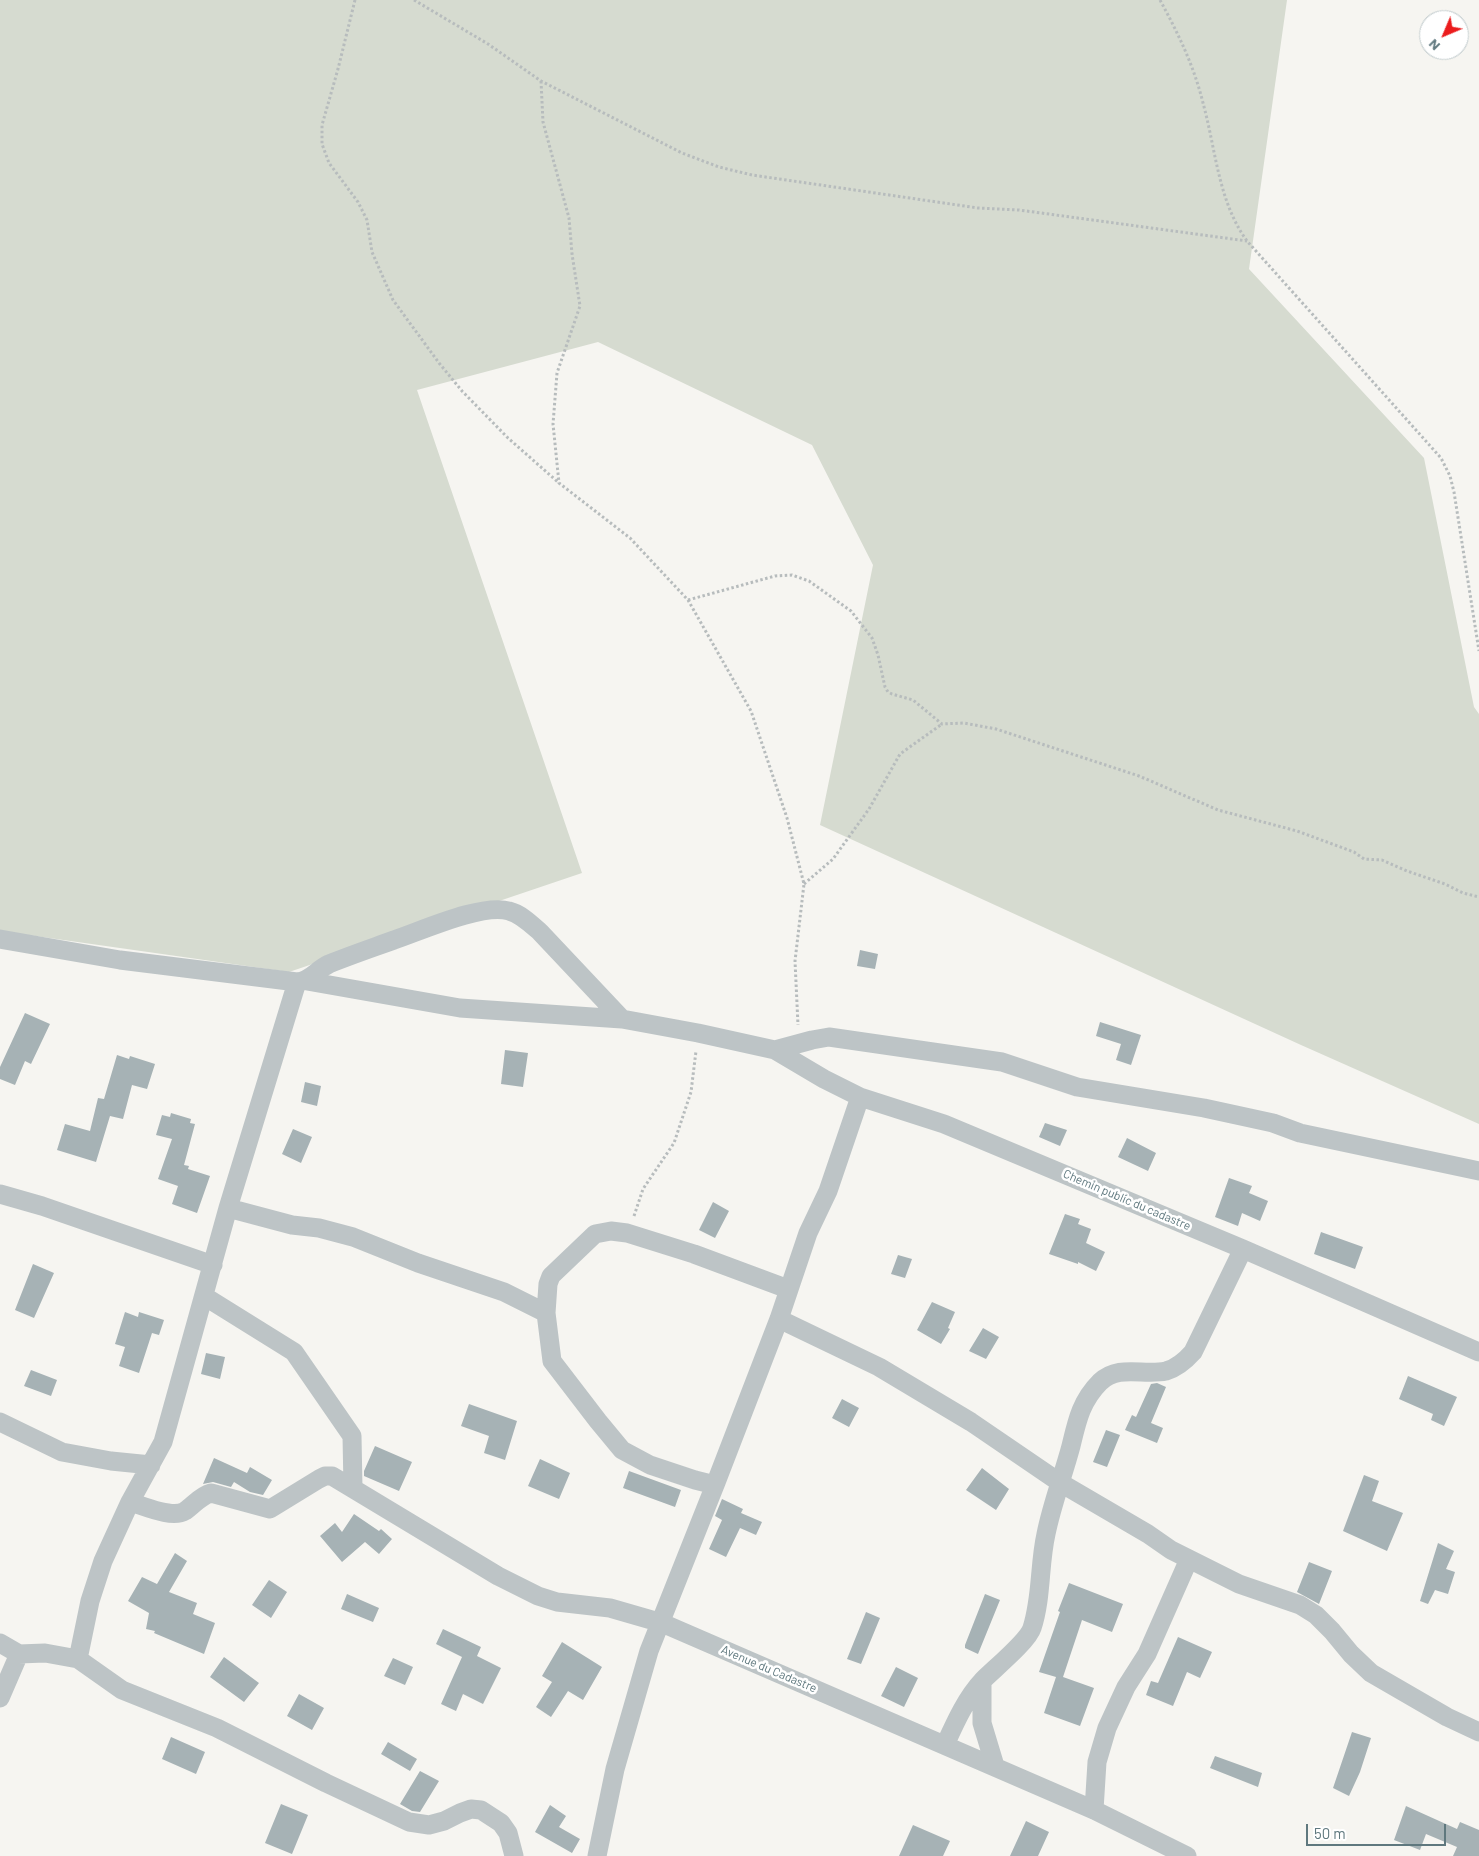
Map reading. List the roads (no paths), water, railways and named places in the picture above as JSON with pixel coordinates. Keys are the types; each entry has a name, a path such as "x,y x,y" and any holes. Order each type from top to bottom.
{"street":[{"path":"78,1659 90,1601 103,1561 130,1502 163,1442 228,1208 302,982 326,966 359,951 448,921 491,909 509,911 526,920 540,932 622,1019"},
{"path":"0,939 120,960 302,982 460,1008 622,1019 775,1050 829,1037 1002,1062 1077,1087 1213,1110 1273,1123 1300,1133 1479,1170"},
{"name":"Chemin public du cadastre","path":"775,1050 824,1079 860,1097 944,1124 1243,1249 1479,1352"},
{"path":"597,1856 615,1769 649,1651 662,1623 779,1319 808,1233 828,1191 860,1097"},
{"path":"0,1194 42,1206 213,1265"},
{"path":"228,1208 292,1225 319,1228 353,1237 418,1263 504,1292 546,1313"},
{"path":"715,1484 650,1466 622,1450 552,1361 546,1313 548,1284 551,1276 595,1234 607,1231 628,1233 694,1254 788,1289"},
{"path":"945,1745 959,1716 982,1681 1032,1631 1038,1604 1045,1536 1075,1426 1085,1400 1102,1381 1119,1372 1145,1373 1165,1371 1181,1365 1193,1352 1243,1249"},
{"path":"204,1296 294,1352 352,1436 353,1488"},
{"path":"779,1319 879,1367 971,1422 1059,1482 1148,1534 1171,1550 1239,1584 1300,1606 1316,1615 1371,1673 1438,1712 1479,1732"},
{"path":"0,1422 62,1452 111,1461 151,1465"},
{"name":"Avenue du Cadastre","path":"130,1502 176,1515 184,1512 204,1495 211,1493 270,1509 325,1476 332,1476 498,1576 547,1600 610,1608 662,1623 995,1766 1094,1810 1187,1856"},
{"path":"1094,1810 1097,1762 1107,1728 1126,1687 1147,1654 1189,1559"},
{"path":"0,1643 19,1654 45,1653 78,1659 122,1690 218,1728 326,1784 409,1822 429,1825 444,1821 471,1809 481,1810 500,1823 508,1833 514,1856"},
{"path":"0,1698 19,1654"},
{"path":"982,1681 982,1724 995,1766"}]}
